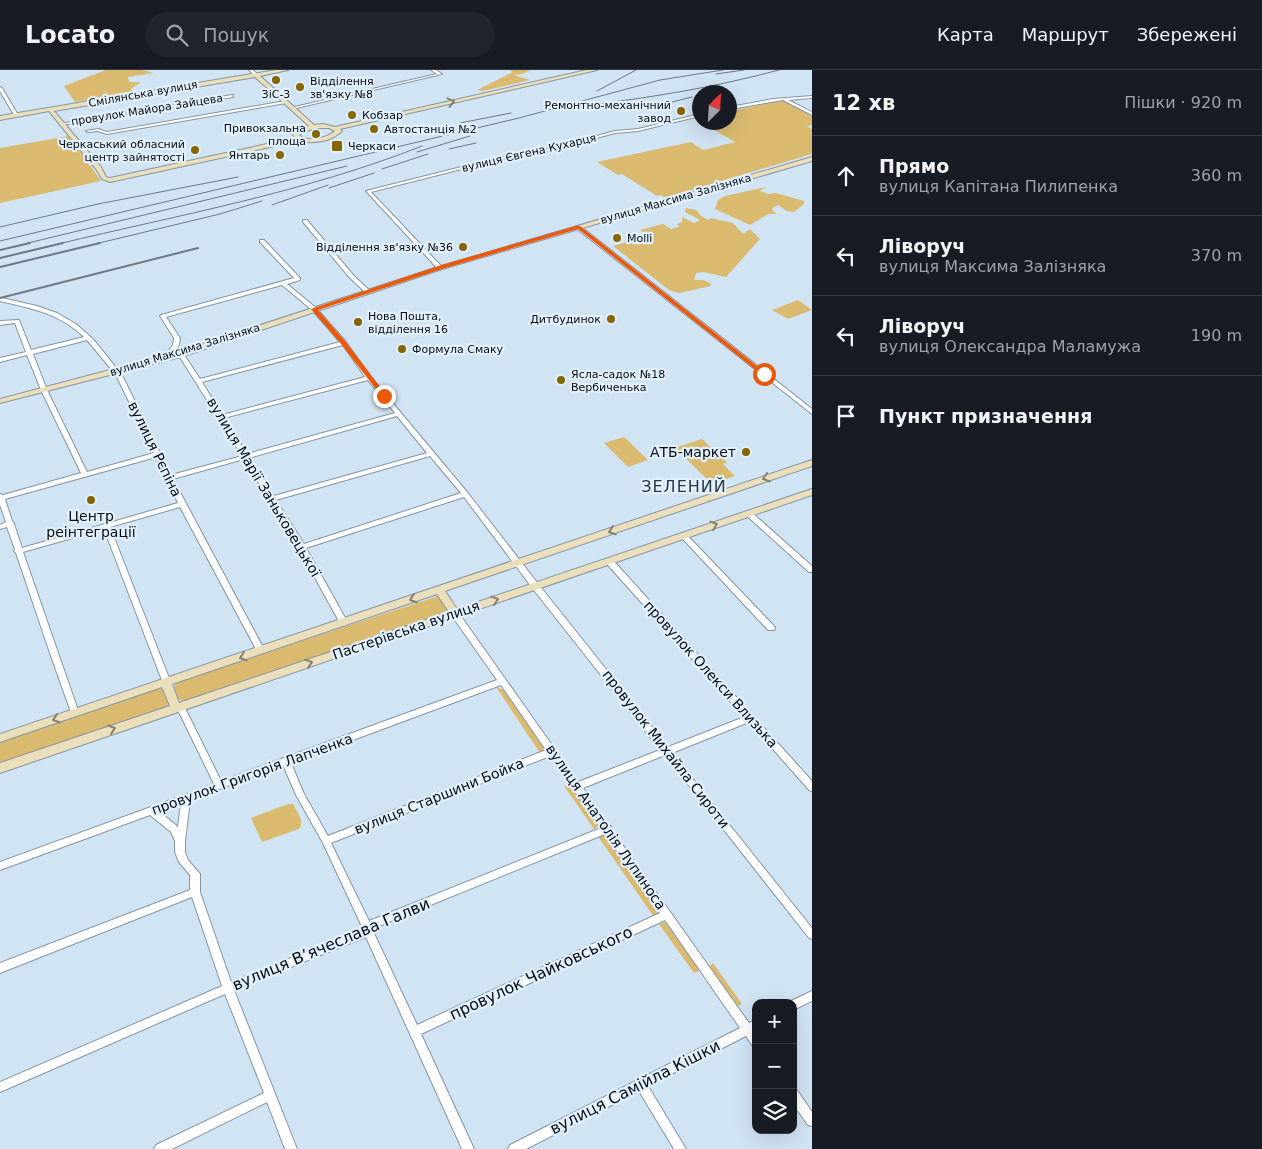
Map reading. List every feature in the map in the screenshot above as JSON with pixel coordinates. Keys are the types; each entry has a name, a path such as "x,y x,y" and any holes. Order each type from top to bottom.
{"main road":[{"name":"Смілянська вулиця","path":"0,118 285,70"},
{"path":"298,138 296,136 298,132 314,128 326,126 336,128 594,70"},
{"path":"256,75 314,128"},
{"path":"50,109 99,168 104,178 110,180 298,138 309,140 332,136 339,132 336,128"},
{"name":"вулиця Максима Залізняка","path":"0,401 181,354 440,268 812,159"},
{"name":"Пастерівська вулиця","path":"0,738 812,463"},
{"name":"Пастерівська вулиця","path":"0,768 812,492"},
{"path":"440,590 455,614"},
{"path":"166,683 178,707"}],"street":[{"path":"251,70 256,75"},
{"path":"292,108 440,74 433,70"},
{"path":"0,88 16,115"},
{"name":"провулок Майора Зайцева","path":"62,124 232,96"},
{"path":"737,107 783,99 812,97"},
{"path":"783,99 812,114"},
{"path":"88,131 98,130 107,133 285,102"},
{"name":"вулиця Євгена Кухарця","path":"440,268 368,191 398,182 497,159 541,152 615,132 658,126 692,117"},
{"path":"305,221 352,277 367,291"},
{"path":"578,227 812,412"},
{"path":"167,357 176,345 177,338 163,316 298,279 262,241"},
{"name":"провулок Михайла Сироти","path":"284,284 314,309 344,343 369,378 465,494 536,587 668,751 812,935"},
{"name":"вулиця Рєпіна","path":"2,300 56,314 82,331 110,361 182,504 260,651"},
{"path":"0,322 17,321 44,390 85,475"},
{"path":"0,360 88,338"},
{"path":"199,381 344,343"},
{"name":"вулиця Марії Заньковецької","path":"181,354 302,547 344,623"},
{"path":"222,417 369,378"},
{"path":"169,478 398,414"},
{"path":"75,713 18,551 12,524 0,497 158,454"},
{"path":"272,499 430,454"},
{"path":"302,547 465,494"},
{"path":"18,551 182,504"},
{"path":"748,513 812,570"},
{"path":"0,526 12,524"},
{"path":"107,527 166,683"},
{"path":"683,536 771,628"},
{"name":"провулок Олекси Влизька","path":"610,561 812,787"},
{"name":"вулиця Анатолія Лупиноса","path":"455,614 668,914 751,1027"},
{"name":"провулок Григорія Лапченка","path":"0,866 503,681"},
{"path":"178,707 219,786"},
{"path":"578,786 751,718"},
{"name":"вулиця Старшини Бойка","path":"326,841 553,751"},
{"path":"286,761 300,795 326,841 468,1149"},
{"path":"186,799 180,852 184,862 195,874 195,892 228,988 268,1096 291,1149"},
{"path":"152,811 174,829 180,841"},
{"name":"вулиця Вʼячеслава Галви","path":"0,1087 228,988 367,932 371,926 608,828"},
{"path":"0,968 195,892"},
{"name":"провулок Чайковського","path":"414,1032 668,914"},
{"path":"797,1003 812,996"},
{"name":"вулиця Самійла Кішки","path":"514,1149 530,1145 641,1084 751,1027"},
{"path":"641,1084 680,1149"},
{"path":"160,1149 268,1096"},
{"path":"797,1100 812,1121"}],"shaded area":[{"path":"106,70 142,70 154,73 128,77 129,82 141,82 132,88 131,90 135,92 75,102 64,86"},
{"path":"510,70 531,70 514,75 530,80 483,91 477,90 513,72"},
{"path":"783,100 812,116 812,125 807,126 812,129 812,154 665,198 661,195 657,196 622,174 618,175 597,162 691,142 703,150 735,142 714,130 737,130 737,110"},
{"path":"69,136 101,181 0,203 0,148"},
{"path":"766,187 760,191 768,194 776,193 804,201 804,204 794,212 787,211 778,205 772,208 777,214 768,214 750,225 715,209 718,200 725,196"},
{"path":"686,208 696,210 708,220 711,218 733,223 743,234 750,229 760,239 726,277 703,272 696,273 694,280 703,280 710,283 711,286 679,293 669,290 613,246 647,236 640,230 663,224 671,229 679,227 677,224 682,222 682,217 694,223 700,220 685,212"},
{"path":"798,300 812,310 788,319 772,310"},
{"path":"624,437 648,460 628,467 604,443"},
{"path":"702,439 727,462 723,464 735,476 712,484 677,450 677,447"},
{"path":"438,596 448,612 183,701 178,699 174,688 176,682"},
{"path":"496,687 504,690 544,747 543,751 540,753"},
{"path":"159,688 164,690 169,702 168,707 0,764 0,741"},
{"path":"570,784 599,826 594,829 564,786"},
{"path":"288,804 293,804 300,816 301,826 299,829 262,842 251,818"},
{"path":"597,835 606,835 659,911 654,917"},
{"path":"665,922 700,969 699,971 694,973 659,924"},
{"path":"713,963 742,1004 738,1006 709,967"}],"railway":[{"path":"597,91 636,70"},
{"path":"0,241 519,118 660,80 723,70"},
{"path":"716,74 744,70"},
{"path":"590,105 685,91 779,70"},
{"path":"668,103 692,97"},
{"path":"460,123 511,113"},
{"path":"417,152 470,136"},
{"path":"449,149 476,143"},
{"path":"58,244 288,190 333,177 422,146"},
{"path":"382,169 428,154"},
{"path":"24,244 347,166"},
{"path":"329,188 374,173"},
{"path":"0,227 98,204 238,177"},
{"path":"272,205 328,185"},
{"path":"95,244 220,214 262,201"},
{"path":"0,250 30,243"},
{"path":"0,258 63,243"},
{"path":"0,267 100,243"},
{"path":"0,298 198,248"}],"place":[{"name":"ЗіС-3","path":"276,80"},
{"name":"Відділення зв'язку №8","path":"300,87"},
{"name":"Ремонтно-механічний завод","path":"681,111"},
{"name":"Кобзар","path":"352,115"},
{"name":"Автостанція №2","path":"374,129"},
{"name":"Привокзальна площа","path":"316,134"},
{"name":"Черкаси","path":"337,146"},
{"name":"Черкаський обласний центр зайнятості","path":"195,150"},
{"name":"Янтарь","path":"280,155"},
{"name":"Molli","path":"617,238"},
{"name":"Відділення зв'язку №36","path":"463,247"},
{"name":"Дитбудинок","path":"611,319"},
{"name":"Нова Пошта, відділення 16","path":"358,322"},
{"name":"Формула Смаку","path":"402,349"},
{"name":"Ясла-садок №18 Вербиченька","path":"561,380"},
{"name":"АТБ-маркет","path":"746,452"},
{"name":"Центр реінтеграції","path":"91,500"}],"district":[{"name":"ЗЕЛЕНИЙ","path":"684,486"}],"route":[{"path":"384,396 344,343 314,309 440,268 578,227 764,374"}]}
